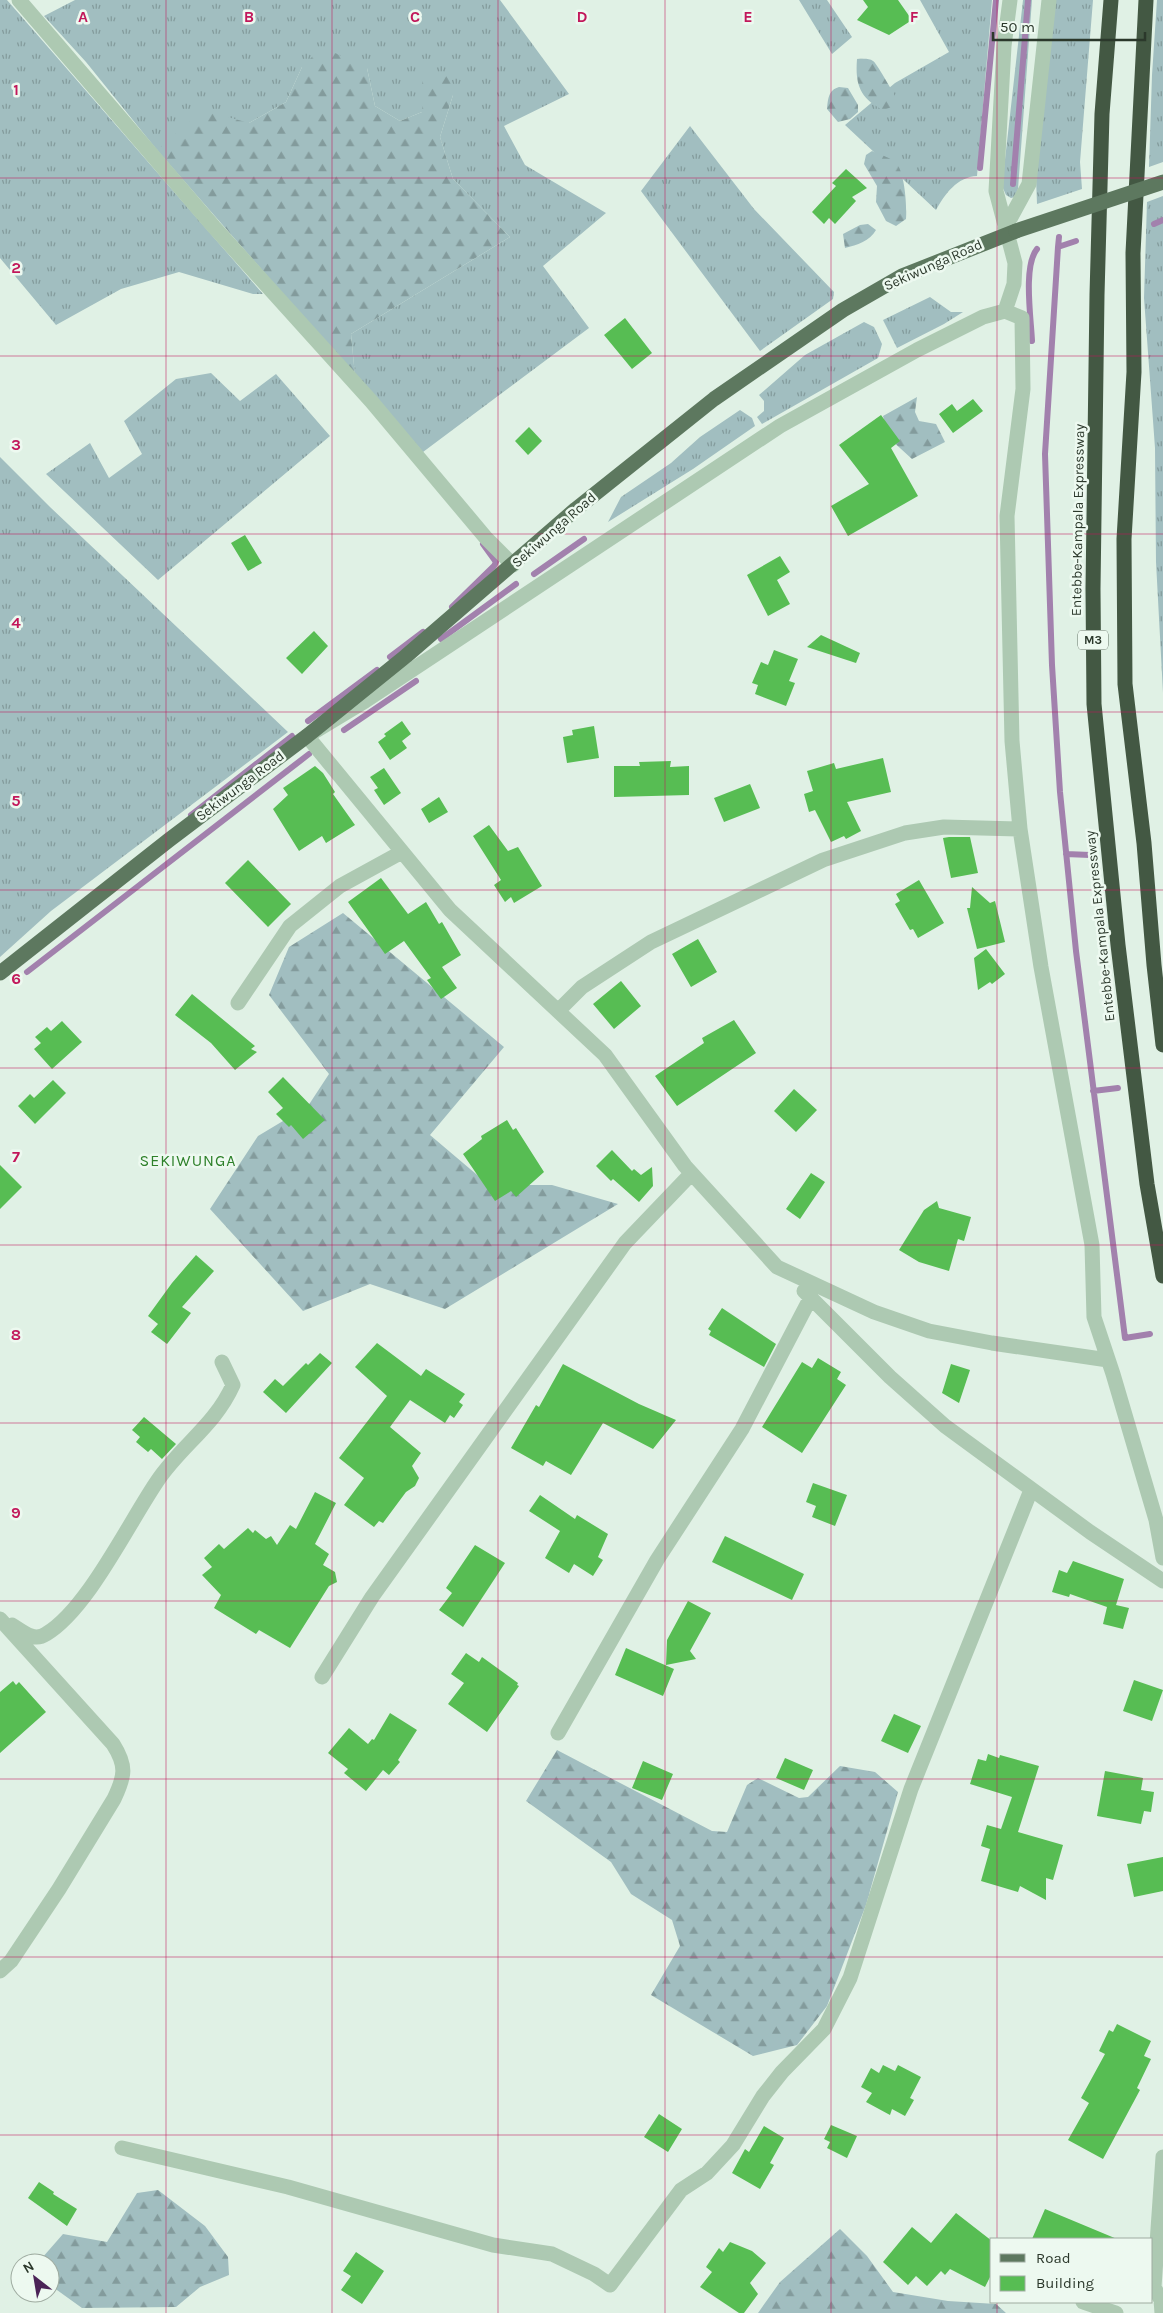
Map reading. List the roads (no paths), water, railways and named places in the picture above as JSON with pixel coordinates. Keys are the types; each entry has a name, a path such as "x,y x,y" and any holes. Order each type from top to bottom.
{"highway":[{"name":"Entebbe-Kampala Expressway","path":"1111,0 1102,114 1093,589 1094,704 1118,945 1147,1184 1163,1276"},
{"name":"M3","path":"1146,0 1133,253 1134,372 1124,539 1125,684 1144,843 1154,965 1163,1044"}],"main road":[{"name":"Sekiwunga Road","path":"0,973 306,736 406,656 576,509 714,399 842,310 902,276 1009,231 1163,182"}],"street":[{"path":"19,0 214,227 371,401 486,538 513,565"},
{"path":"1005,311 1014,284 1015,263 1009,231 996,192 1004,46 1010,0"},
{"path":"1009,231 1029,184 1049,0"},
{"path":"1163,1558 1156,1520 1094,1317 1092,1245 1043,976 1020,829 1012,741 1007,516 1023,389 1023,342 1022,318 1005,311 983,318 917,350 780,426 365,701 306,736 450,910 604,1055 691,1174 777,1267 811,1297 890,1377 945,1426 1032,1490 1163,1581"},
{"path":"558,1011 582,987 651,942 823,860 905,833 944,827 1020,829"},
{"path":"238,1003 290,926 340,886 402,852"},
{"path":"322,1678 372,1597 625,1243 691,1174"},
{"path":"777,1267 874,1312 928,1331 1108,1360"},
{"path":"558,1733 657,1560 694,1500 742,1429 811,1297"},
{"path":"0,1618 29,1636 37,1638 54,1629 74,1610 158,1479 178,1455 210,1423 227,1397 233,1384 222,1362"},
{"path":"122,2148 288,2187 493,2245 552,2254 594,2274 610,2285 682,2190 707,2173 733,2145 763,2096 782,2072 824,2029 850,1978 911,1789 1032,1490"},
{"path":"0,1618 113,1744 122,1758 124,1771 114,1799 59,1889 11,1961 0,1971"},
{"path":"1162,2313 1161,2300 1154,2287 1163,2157"},
{"path":"1086,2303 1116,2313"}],"waterway":[{"path":"980,168 996,0"},
{"path":"1013,184 1028,0"},
{"path":"1154,224 1163,220"},
{"path":"1058,247 1059,237"},
{"path":"1076,241 1058,247 1045,454 1052,665 1060,792 1076,951 1125,1338 1150,1334"},
{"path":"1032,341 1029,280 1030,267 1037,249"},
{"path":"534,574 584,539"},
{"path":"452,607 496,562 483,544"},
{"path":"441,639 516,584"},
{"path":"390,657 423,632"},
{"path":"308,721 377,670"},
{"path":"344,730 416,681"},
{"path":"191,815 292,736"},
{"path":"27,972 309,754"},
{"path":"1066,854 1090,855"},
{"path":"1093,1091 1118,1088"}],"district":[{"name":"SEKIWUNGA","path":"188,1160"}]}
